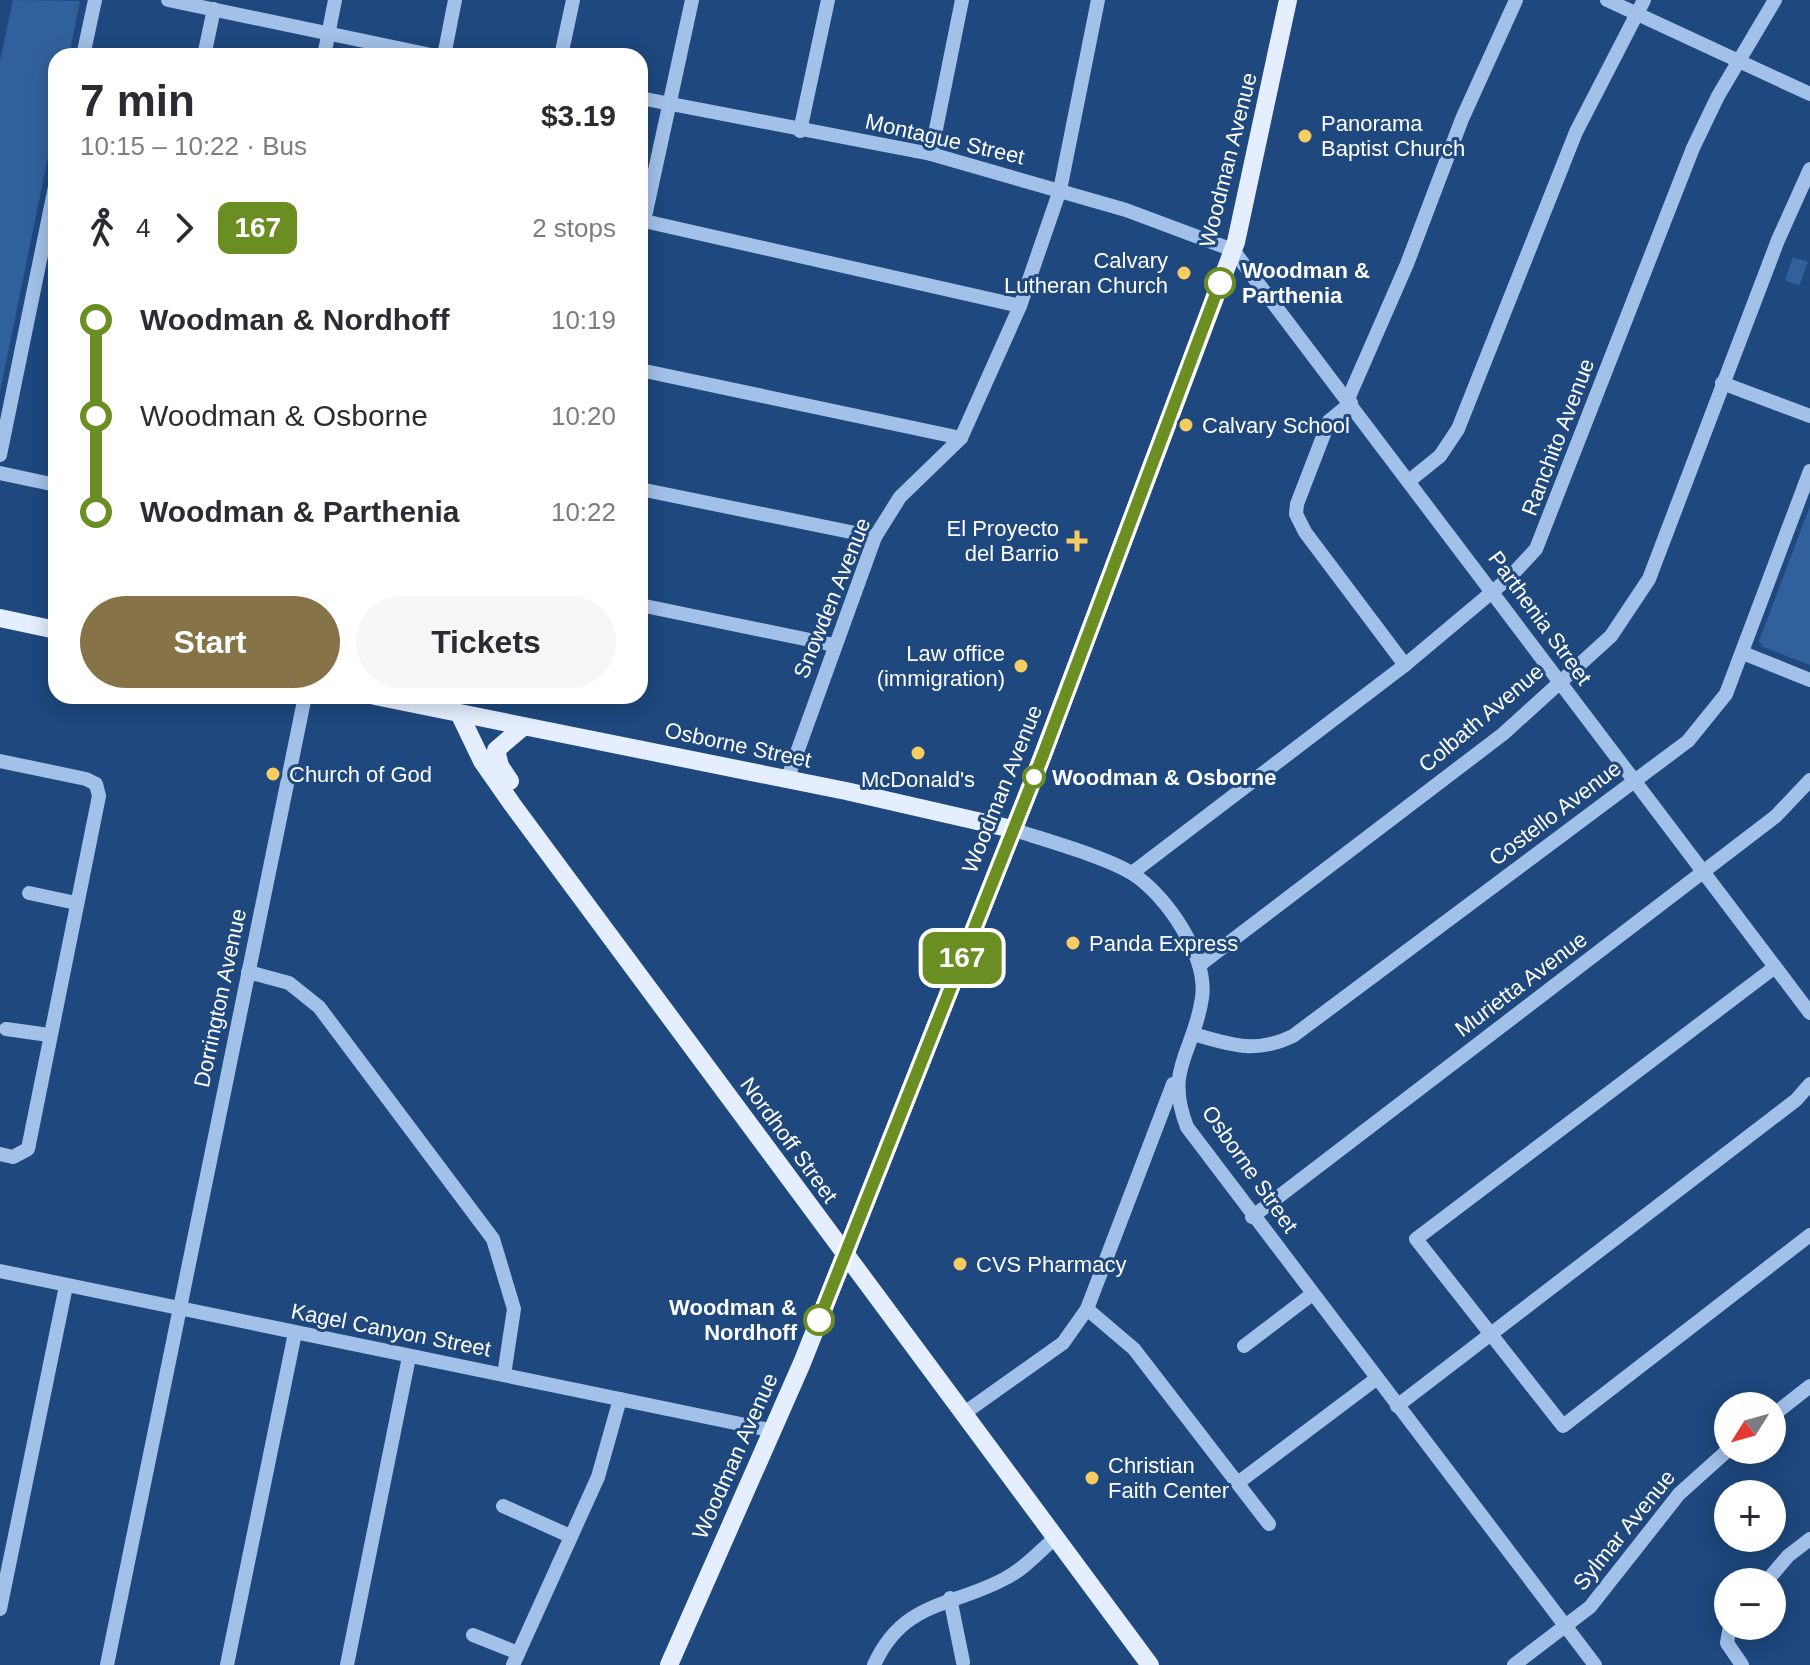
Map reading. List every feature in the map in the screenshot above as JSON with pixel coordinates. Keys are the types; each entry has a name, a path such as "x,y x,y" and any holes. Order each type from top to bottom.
{"main road":[{"name":"Woodman Avenue","path":"669,1665 774,1431 1012,829 1233,250 1288,0"},
{"path":"0,618 48,628"},
{"name":"Osborne Street","path":"415,704 1012,829"},
{"name":"Nordhoff Street","path":"459,713 482,761 512,804 1055,1538 1142,1662"},
{"path":"512,804 510,781 500,766 496,750 523,727"}],"street":[{"path":"85,48 95,0"},
{"path":"168,0 400,48"},
{"path":"326,48 335,0"},
{"path":"446,48 455,0"},
{"path":"563,48 573,0"},
{"path":"648,202 692,0"},
{"path":"800,131 828,0"},
{"path":"931,154 962,0"},
{"name":"Snowden Avenue","path":"787,780 875,537 900,497 961,438 1020,306 1060,190 1098,0"},
{"path":"1405,665 1305,532 1296,514 1297,504 1329,421 1349,401 1407,264 1462,119 1516,0"},
{"path":"1607,0 1641,6 1810,94"},
{"name":"Ranchito Avenue","path":"1132,873 1405,665 1523,564 1544,534 1685,165 1739,59 1775,0"},
{"path":"1409,481 1440,456 1458,429 1576,132 1641,6"},
{"path":"206,48 214,9"},
{"name":"Montague Street","path":"648,100 931,154 1126,210 1233,250"},
{"name":"Colbath Avenue","path":"1201,964 1503,734 1611,636 1649,579 1722,383 1810,169"},
{"path":"0,455 48,221"},
{"path":"648,222 1020,306"},
{"name":"Parthenia Street","path":"1233,250 1494,591 1810,1013"},
{"path":"648,372 961,438"},
{"path":"1722,383 1810,416"},
{"name":"Costello Avenue","path":"1193,1034 1240,1048 1260,1048 1293,1036 1688,741 1709,720 1726,694 1810,471"},
{"path":"0,473 48,483"},
{"path":"648,491 875,537"},
{"path":"648,607 834,645"},
{"path":"1743,653 1810,680"},
{"name":"Dorrington Avenue","path":"107,1665 303,704"},
{"path":"0,761 86,779 96,784 99,796 28,1149 13,1157 0,1154"},
{"name":"Murietta Avenue","path":"1252,1217 1776,816 1810,780"},
{"name":"Osborne Street","path":"1012,829 1132,873 1178,923 1201,964 1202,998 1193,1034 1177,1076 1177,1101 1187,1127 1311,1295 1595,1665"},
{"path":"29,893 76,903"},
{"path":"1775,967 1416,1239 1563,1426 1810,1235"},
{"path":"248,972 289,983 319,1007 493,1239 514,1309 504,1375"},
{"path":"6,1029 49,1035"},
{"path":"963,1414 1063,1343 1087,1309 1177,1076"},
{"path":"1397,1406 1796,1100 1810,1084"},
{"name":"Kagel Canyon Street","path":"0,1271 774,1431"},
{"path":"0,1609 66,1286"},
{"path":"1244,1346 1311,1295"},
{"path":"1087,1309 1134,1349 1269,1524"},
{"path":"227,1665 295,1333"},
{"path":"347,1665 409,1357"},
{"path":"1239,1482 1376,1379"},
{"path":"1786,1405 1810,1386"},
{"path":"473,1635 515,1659 598,1477 620,1399"},
{"name":"Sylmar Avenue","path":"1514,1665 1566,1626 1604,1592 1679,1494 1714,1463"},
{"path":"503,1506 570,1536"},
{"path":"874,1665 892,1636 911,1618 950,1598 1006,1578 1055,1538"},
{"path":"1778,1568 1810,1539"},
{"path":"950,1598 963,1662"},
{"path":"1728,1640 1742,1665"}],"shaded area":[{"path":"13,0 80,1 71,48 48,48 48,157 0,392 0,61"},
{"path":"1793,257 1808,262 1799,286 1785,280"},
{"path":"1810,506 1810,665 1763,647 1759,641"}],"bus line":[{"name":"167","path":"819,1320 1043,755 1220,283"}],"place":[{"name":"Panorama Baptist Church","path":"1305,136"},
{"name":"Calvary Lutheran Church","path":"1184,273"},
{"name":"Woodman & Parthenia","path":"1220,283"},
{"name":"Calvary School","path":"1186,425"},
{"name":"El Proyecto del Barrio","path":"1077,541"},
{"name":"Law office (immigration)","path":"1021,666"},
{"name":"McDonald's","path":"918,753"},
{"name":"Church of God","path":"273,774"},
{"name":"Woodman & Osborne","path":"1034,777"},
{"name":"Panda Express","path":"1073,943"},
{"name":"CVS Pharmacy","path":"960,1264"},
{"name":"Woodman & Nordhoff","path":"819,1320"},
{"name":"Christian Faith Center","path":"1092,1478"}]}
